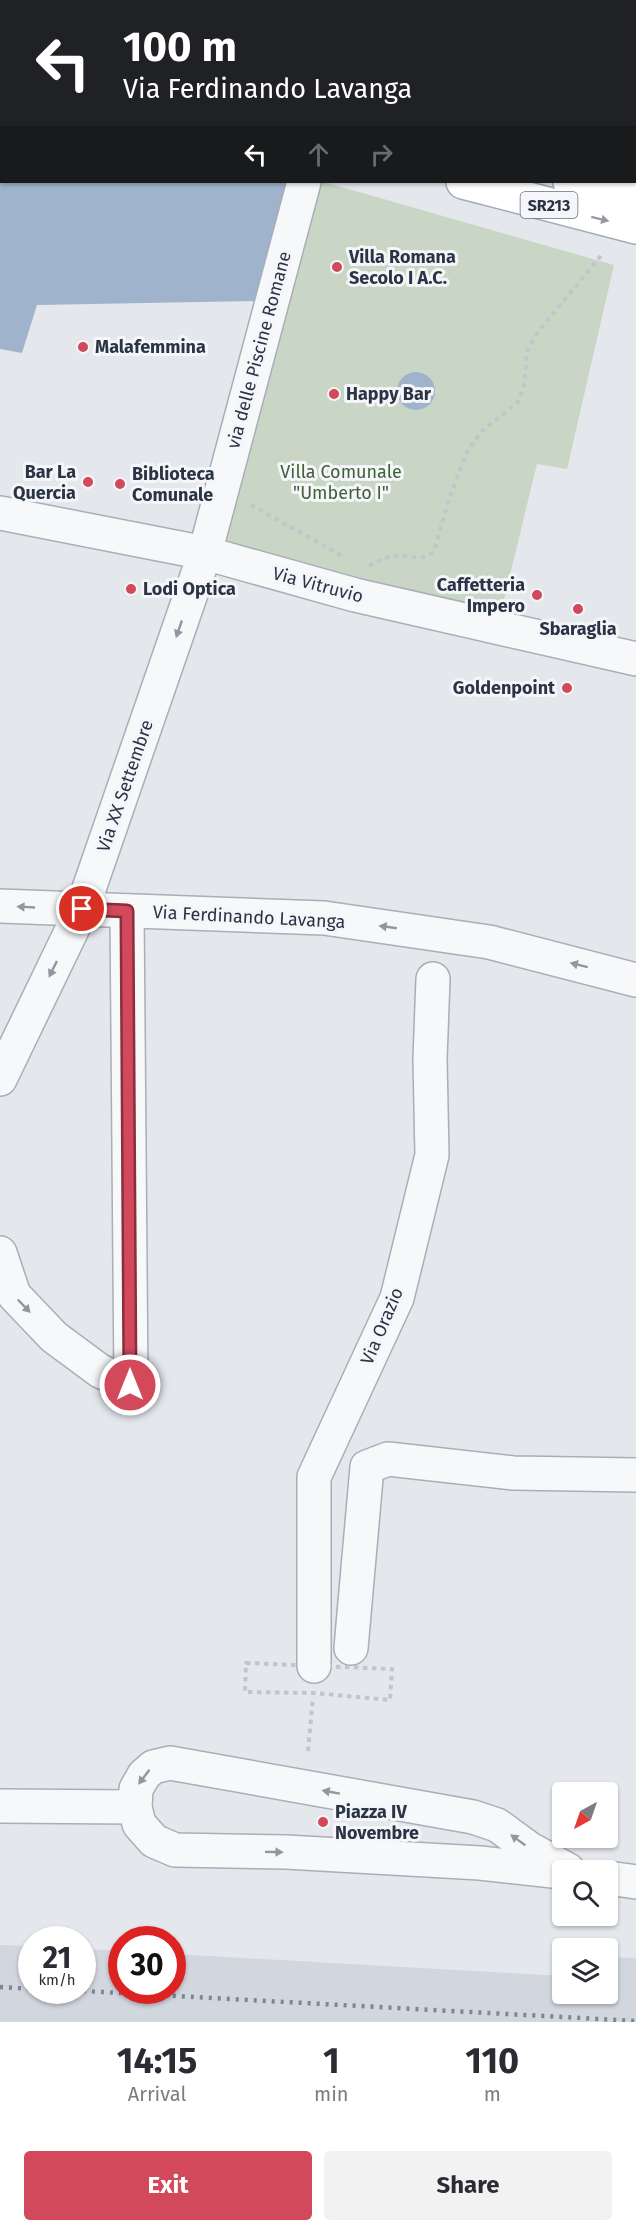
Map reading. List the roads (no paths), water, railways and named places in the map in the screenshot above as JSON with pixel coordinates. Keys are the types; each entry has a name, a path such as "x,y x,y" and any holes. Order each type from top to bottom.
{"main road":[{"name":"SR213","path":"466,183 625,238"},
{"name":"SR213","path":"574,183 636,198"}],"street":[{"name":"via delle Piscine Romane","path":"205,554 304,183"},
{"name":"Via Vitruvio","path":"0,513 354,586 636,659"},
{"name":"Via XX Settembre","path":"0,1078 82,909 205,554"},
{"name":"Via Ferdinando Lavanga","path":"0,906 324,918 489,942 636,980"},
{"path":"0,1254 14,1295 54,1337 100,1371 130,1385 127,911"},
{"name":"Via Orazio","path":"311,1682 314,1477 397,1298 432,1155 430,1059 433,979"},
{"path":"314,1477 367,1467 388,1459 513,1473 636,1475"},
{"path":"351,1648 367,1467"},
{"path":"552,1861 497,1825 473,1817 170,1762 153,1767 144,1775 136,1789 135,1807 139,1824 154,1841 175,1850 286,1852 480,1863 552,1871"},
{"path":"3,1803 135,1807"},
{"path":"618,1879 636,1882"}],"water":[{"path":"0,183 293,183 259,301 37,305 22,353 0,349"},
{"path":"416,372 430,377 435,391 430,405 416,410 402,405 397,391 402,377"}],"railway":[{"path":"0,1987 18,1988"},
{"path":"96,1992 636,2021"}],"place":[{"name":"Villa Romana Secolo I A.C.","path":"337,267"},
{"name":"Malafemmina","path":"83,347"},
{"name":"Happy Bar","path":"334,394"},
{"name":"Bar La Quercia","path":"88,482"},
{"name":"Biblioteca Comunale","path":"120,484"},
{"name":"Lodi Optica","path":"131,589"},
{"name":"Caffetteria Impero","path":"537,595"},
{"name":"Sbaraglia","path":"578,609"},
{"name":"Goldenpoint","path":"567,688"},
{"name":"Piazza IV Novembre","path":"323,1822"}],"park label":[{"name":"Villa Comunale \"Umberto I\"","path":"341,482"}]}
